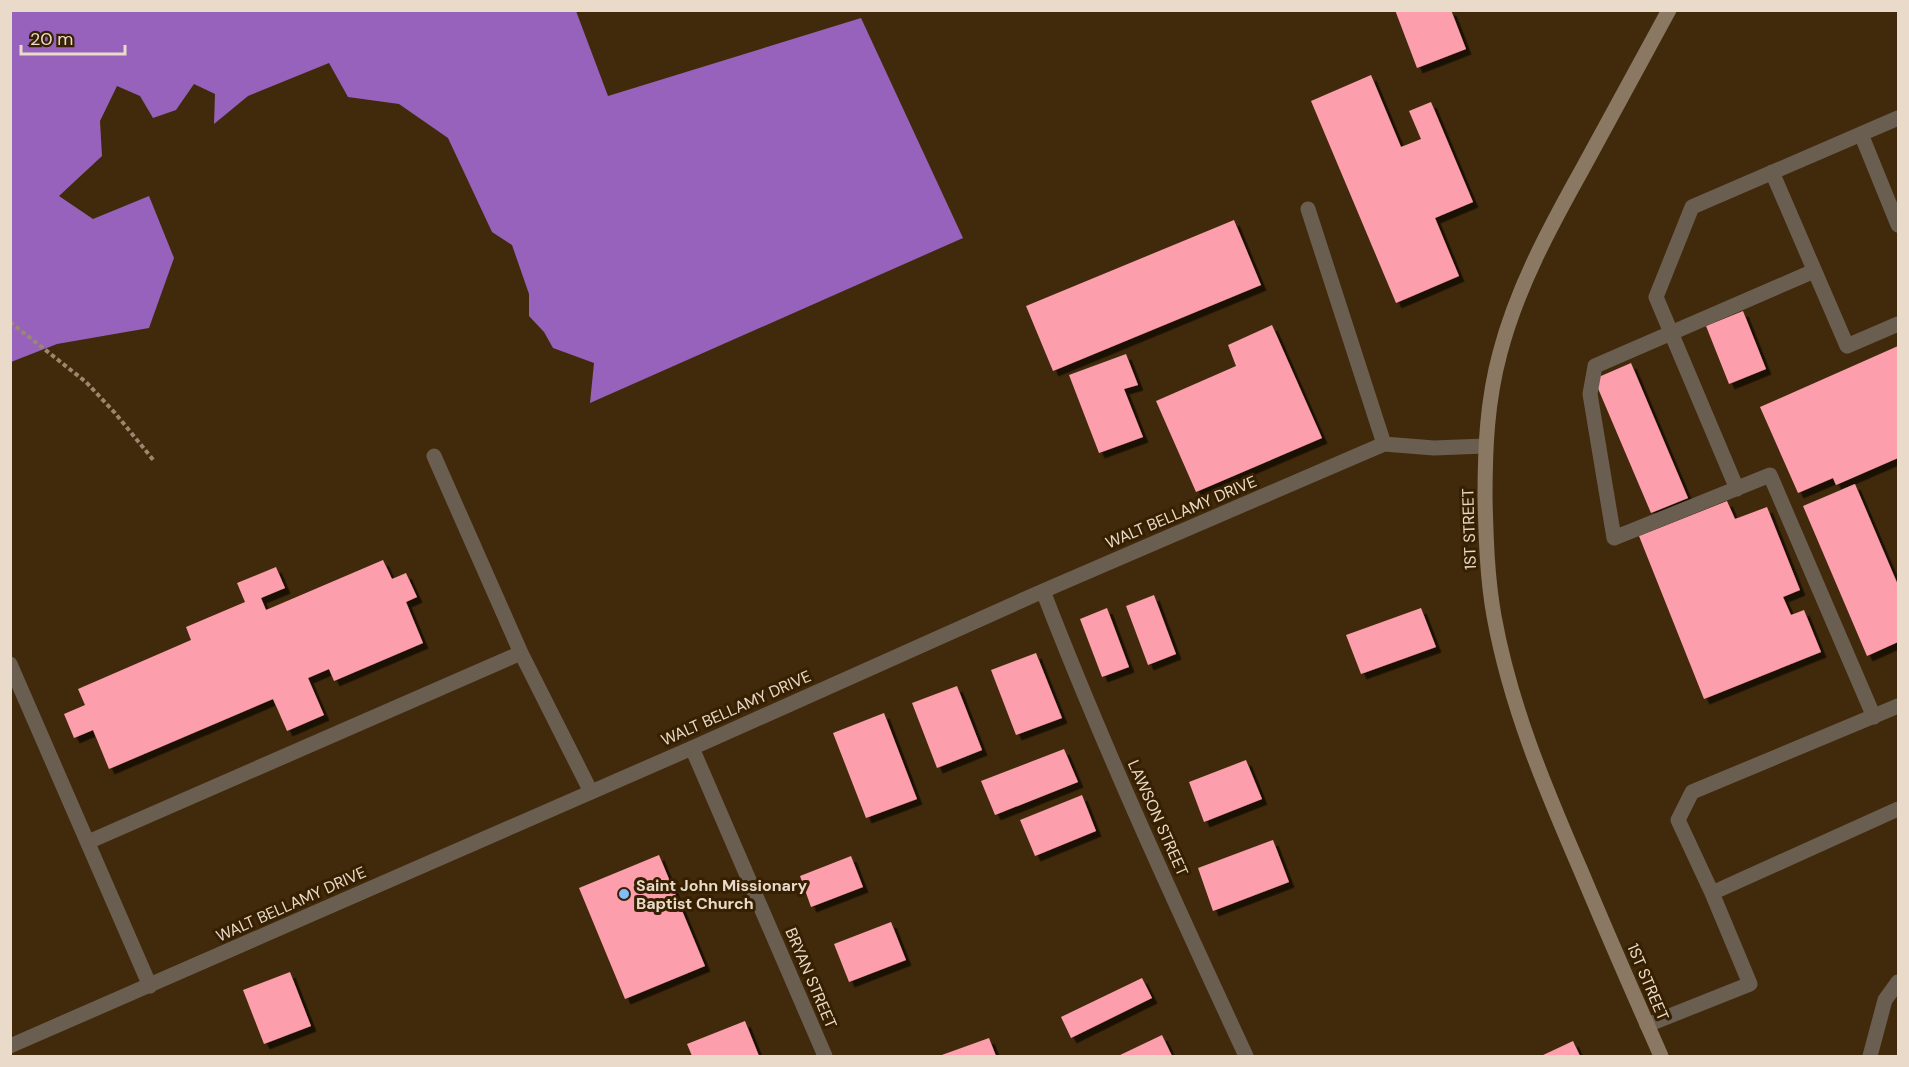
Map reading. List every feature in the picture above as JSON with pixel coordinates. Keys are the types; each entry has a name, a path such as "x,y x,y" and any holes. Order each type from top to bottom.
{"main road":[{"name":"1ST STREET","path":"1661,1056 1553,807 1525,732 1507,674 1494,616 1489,579 1486,542 1485,447 1488,407 1500,352 1521,292 1563,204 1669,10"}],"street":[{"path":"1737,489 1656,297 1692,207 1899,118"},
{"path":"1861,134 1899,225"},
{"path":"1772,172 1847,346 1899,324"},
{"path":"1308,209 1384,444"},
{"path":"1814,271 1595,366 1590,394 1614,538 1770,475 1874,717"},
{"name":"WALT BELLAMY DRIVE","path":"10,1046 692,748 1043,591 1384,444 1434,448 1485,447"},
{"path":"434,456 521,653 591,792"},
{"name":"LAWSON STREET","path":"1043,591 1077,677 1182,918 1246,1056"},
{"path":"88,842 521,653"},
{"path":"10,664 150,986"},
{"path":"1647,1025 1750,984 1713,893 1678,820 1692,792 1899,706"},
{"name":"BRYAN STREET","path":"692,748 825,1056"},
{"path":"1713,893 1899,809"},
{"path":"1870,1056 1885,1000 1899,982"}],"path":[{"path":"10,322 86,382 154,462"}],"shaded area":[{"path":"11,10 576,11 608,96 861,18 963,238 590,403 594,363 553,348 544,332 529,316 529,294 512,245 492,232 448,138 399,104 348,97 329,63 248,96 214,124 215,94 194,84 176,110 153,118 140,96 117,86 100,121 102,156 59,196 93,219 149,196 174,258 149,328 57,344 11,362"}],"building":[{"path":"1395,10 1451,10 1466,49 1417,68"},
{"path":"1371,75 1401,147 1421,139 1409,111 1431,102 1473,202 1435,218 1459,276 1396,303 1311,101"},
{"path":"1234,220 1261,285 1053,371 1026,306"},
{"path":"1743,311 1766,369 1729,384 1706,326"},
{"path":"1272,325 1322,438 1196,492 1156,401 1236,366 1228,345"},
{"path":"1898,346 1898,458 1836,485 1833,478 1798,493 1760,407"},
{"path":"1126,354 1138,385 1124,389 1143,437 1099,453 1069,375"},
{"path":"1631,363 1688,498 1651,513 1594,379"},
{"path":"1855,484 1898,585 1898,642 1867,656 1803,506"},
{"path":"1727,501 1735,519 1767,507 1800,590 1783,597 1791,615 1804,610 1821,652 1704,699 1639,536"},
{"path":"383,560 392,579 406,573 417,597 406,602 423,643 334,681 329,669 308,678 324,715 287,731 273,699 109,769 93,730 74,738 64,714 85,705 78,689 191,640 186,627 245,602 237,583 276,567 285,588 261,598 266,610"},
{"path":"1154,595 1176,654 1148,665 1126,606"},
{"path":"1107,608 1129,667 1102,677 1080,619"},
{"path":"1421,608 1436,647 1361,674 1346,635"},
{"path":"1036,653 1062,718 1016,735 991,670"},
{"path":"957,686 982,750 937,768 912,703"},
{"path":"884,713 917,799 866,818 833,733"},
{"path":"1064,749 1078,782 995,815 981,781"},
{"path":"1246,760 1262,799 1204,822 1189,782"},
{"path":"1082,795 1096,831 1035,856 1020,820"},
{"path":"1273,840 1289,882 1213,911 1198,868"},
{"path":"659,855 705,966 625,999 579,888"},
{"path":"851,856 863,887 811,907 800,876"},
{"path":"891,922 906,960 849,982 834,944"},
{"path":"290,972 311,1026 264,1044 243,990"},
{"path":"1142,978 1152,998 1071,1038 1061,1017"},
{"path":"745,1021 759,1056 692,1056 687,1044"},
{"path":"1162,1035 1172,1056 1118,1056"},
{"path":"989,1038 996,1056 939,1056"},
{"path":"1573,1041 1580,1056 1541,1056"}],"place":[{"name":"Saint John Missionary Baptist Church","path":"624,894"}]}
